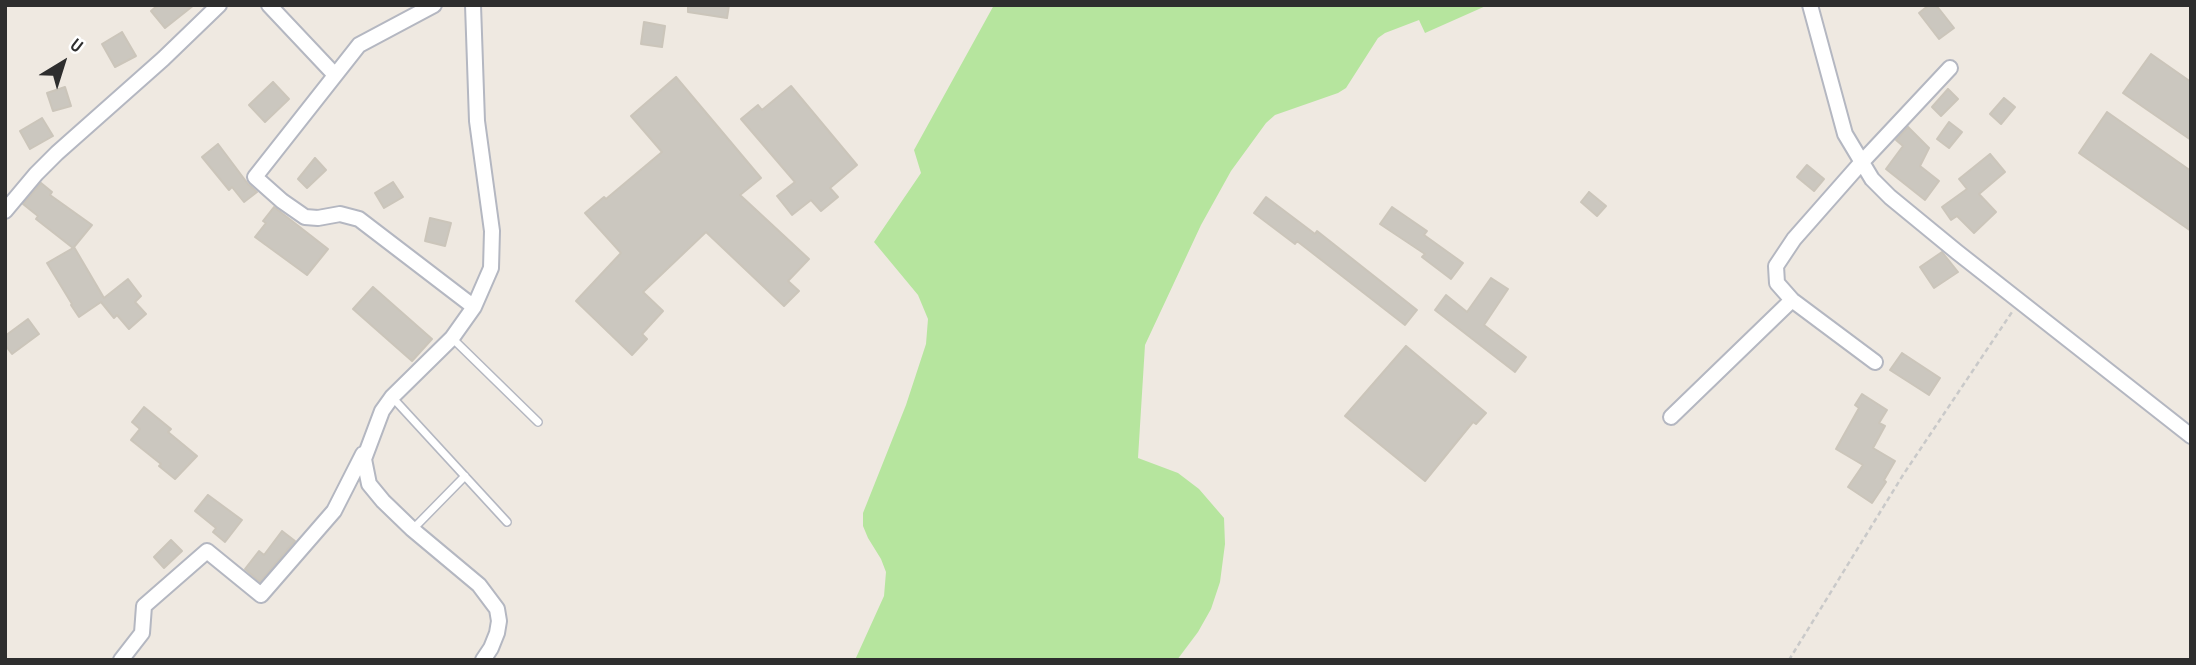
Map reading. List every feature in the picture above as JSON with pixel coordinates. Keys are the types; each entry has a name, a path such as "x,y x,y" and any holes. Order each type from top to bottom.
{"street":[{"path":"5,211 43,167 163,60 219,5"},
{"path":"269,5 335,75"},
{"path":"434,5 359,46 256,177 282,201 305,217 318,218 340,214 359,219 474,307"},
{"path":"121,660 142,633 144,606 207,551 261,596 334,511 382,411 392,397 452,338 474,307 491,268 492,231 477,121 473,5"},
{"path":"1810,5 1845,134 1872,179 1890,197 2191,436"},
{"path":"1875,362 1792,300 1777,283 1775,274 1779,259 1794,239 1950,68"},
{"path":"1671,417 1792,300"},
{"path":"365,450 365,468 369,484 412,530 479,585 497,609 497,633 483,660"}],"lane":[{"path":"452,338 538,422"},
{"path":"392,397 507,522"},
{"path":"412,530 465,476"}],"path":[{"path":"1789,660 1903,475 2020,300"}],"green space":[{"path":"994,5 1488,5 1425,33 1419,20 1385,33 1378,38 1346,88 1275,115 1266,123 1231,171 1201,225 1145,345 1138,458 1178,473 1199,489 1224,518 1225,544 1220,582 1211,609 1177,660 855,660 884,596 886,572 863,526 863,513 906,405 926,344 928,319 918,295 874,242 921,173 914,150"}],"building":[{"path":"158,5 194,5 165,28 151,11"},
{"path":"688,5 729,5 727,18 688,12"},
{"path":"1929,5 1936,5 1954,28 1939,39 1919,13"},
{"path":"644,22 665,26 662,47 641,44"},
{"path":"122,32 136,56 115,67 102,44"},
{"path":"2151,54 2191,82 2191,140 2123,93"},
{"path":"676,77 761,178 740,195 809,259 788,281 799,291 784,306 706,232 643,292 663,311 642,334 647,339 632,355 576,301 621,253 585,213 662,152 631,116"},
{"path":"273,82 289,99 265,122 249,105"},
{"path":"791,86 857,165 830,188 838,197 821,211 811,200 792,215 777,196 795,182 741,119 758,105 762,110"},
{"path":"65,87 71,106 53,111 47,93"},
{"path":"1948,89 1958,99 1941,116 1932,107"},
{"path":"2004,98 2015,107 2001,124 1990,114"},
{"path":"2107,112 2191,171 2191,231 2079,153"},
{"path":"42,118 53,136 30,149 20,131"},
{"path":"1949,122 1962,132 1949,148 1937,139"},
{"path":"1908,127 1929,148 1920,166 1939,181 1925,200 1886,169 1903,146 1896,140"},
{"path":"218,144 257,192 244,202 232,187 229,190 202,157"},
{"path":"1990,154 2005,172 1979,194 1996,212 1974,233 1957,216 1951,220 1942,207 1967,189 1959,179"},
{"path":"315,158 326,170 307,188 298,179"},
{"path":"1807,165 1824,179 1814,191 1797,177"},
{"path":"393,182 403,197 384,208 375,193"},
{"path":"41,183 52,192 50,195 92,225 74,247 104,298 128,279 141,296 135,302 146,314 129,329 117,315 114,318 101,302 79,317 71,305 47,263 73,248 36,219 38,216 23,204"},
{"path":"1589,192 1606,206 1597,216 1581,202"},
{"path":"1266,197 1315,234 1317,231 1417,310 1405,325 1297,241 1295,244 1254,213"},
{"path":"274,207 328,249 307,275 255,237"},
{"path":"1392,207 1427,231 1424,235 1463,263 1451,279 1422,257 1425,254 1380,224"},
{"path":"430,218 451,223 445,246 425,241"},
{"path":"1942,252 1958,272 1934,288 1920,267"},
{"path":"1491,278 1508,289 1484,325 1526,357 1515,372 1435,310 1446,295 1467,312"},
{"path":"373,287 432,339 412,361 353,309"},
{"path":"28,319 39,334 12,354 5,345 5,336"},
{"path":"1406,346 1486,413 1476,424 1473,422 1425,481 1345,416"},
{"path":"1902,353 1940,378 1929,395 1890,370"},
{"path":"1862,394 1887,410 1879,423 1885,426 1873,448 1895,461 1884,480 1886,482 1872,503 1848,487 1863,465 1836,449 1859,408 1855,405"},
{"path":"144,407 171,429 168,432 197,456 175,479 131,440 140,429 132,422"},
{"path":"208,495 242,520 225,542 213,532 216,528 195,511"},
{"path":"282,531 295,541 260,582 245,569 259,551 264,555"},
{"path":"171,540 182,551 164,568 154,557"}]}
